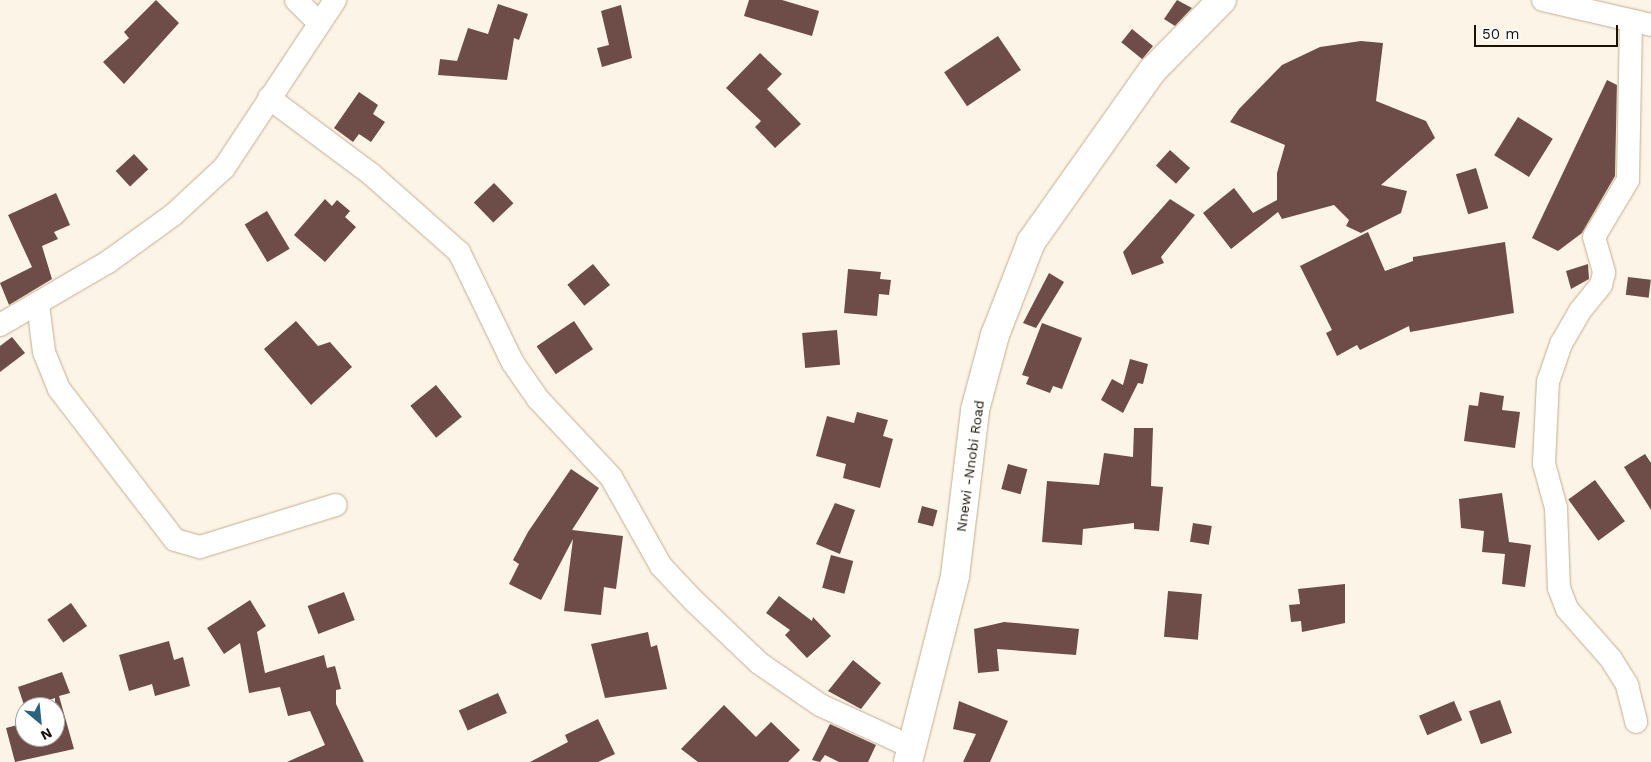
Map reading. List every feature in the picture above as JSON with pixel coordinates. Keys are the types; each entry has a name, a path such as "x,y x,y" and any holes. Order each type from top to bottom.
{"main road":[{"name":"Nnewi -Nnobi Road","path":"911,755 955,576 975,410 995,335 1031,242 1153,70 1222,0"}],"street":[{"path":"296,0 318,23"},
{"path":"0,325 108,262 173,215 224,168 318,23 335,0"},
{"path":"1543,0 1641,24 1628,180 1594,237 1604,273 1601,285 1580,311 1561,344 1548,381 1544,464 1556,508 1559,588 1567,609 1611,659 1627,685 1636,722"},
{"path":"269,98 372,174 459,252 513,363 538,399 611,477 661,566 694,601 759,663 813,699 911,755"},
{"path":"38,304 44,352 59,389 175,540 200,548 336,505"}],"building":[{"path":"156,0 179,23 124,84 103,62 129,38 124,32"},
{"path":"749,0 782,0 819,11 812,36 744,16"},
{"path":"1177,0 1192,8 1175,26 1164,19"},
{"path":"498,4 528,14 519,40 514,38 507,80 438,75 440,59 457,61 468,28 488,34"},
{"path":"621,5 632,58 602,67 597,48 609,45 601,11"},
{"path":"1132,29 1153,46 1142,59 1121,42"},
{"path":"998,36 1021,70 967,106 944,72"},
{"path":"1361,41 1383,43 1376,101 1426,121 1435,138 1381,185 1407,191 1401,213 1361,233 1346,226 1349,220 1334,205 1282,219 1278,212 1231,249 1203,213 1234,188 1253,213 1277,200 1277,173 1285,145 1230,122 1239,109 1282,65 1320,47"},
{"path":"760,53 782,74 767,89 801,124 775,148 755,127 761,121 726,88"},
{"path":"1607,80 1617,85 1615,176 1582,233 1558,251 1532,238"},
{"path":"359,92 378,105 373,114 385,122 371,142 359,134 353,142 334,128"},
{"path":"1518,117 1553,139 1529,177 1494,155"},
{"path":"1170,150 1190,168 1176,184 1156,166"},
{"path":"134,154 148,169 130,186 116,171"},
{"path":"1476,168 1488,208 1468,214 1456,174"},
{"path":"494,183 513,203 493,223 474,202"},
{"path":"56,193 70,225 54,232 58,239 42,246 52,279 9,305 0,283 32,267 8,215"},
{"path":"325,199 332,206 337,200 350,211 345,217 356,227 325,262 294,235"},
{"path":"1170,199 1195,215 1161,257 1164,263 1132,275 1123,252"},
{"path":"267,211 290,249 267,262 245,224"},
{"path":"1368,232 1385,271 1413,261 1413,257 1505,242 1514,313 1410,332 1409,326 1360,350 1357,345 1337,356 1326,333 1332,330 1300,266"},
{"path":"593,264 610,285 584,306 567,285"},
{"path":"1588,264 1589,279 1571,289 1566,271"},
{"path":"848,269 881,272 880,279 891,280 889,295 879,294 877,316 844,313"},
{"path":"1049,273 1064,282 1036,328 1023,323"},
{"path":"1628,277 1651,280 1649,298 1626,295"},
{"path":"296,321 318,346 330,342 352,367 311,405 264,349"},
{"path":"574,321 593,349 556,374 537,346"},
{"path":"1042,323 1082,338 1062,389 1053,386 1050,393 1026,384 1029,377 1022,375"},
{"path":"837,330 840,365 805,368 802,333"},
{"path":"12,337 25,353 0,372 0,346"},
{"path":"1130,359 1148,364 1143,384 1138,383 1123,413 1101,400 1112,379 1123,385"},
{"path":"436,385 462,417 436,438 410,406"},
{"path":"1480,392 1504,396 1502,410 1520,412 1515,448 1464,441 1469,405 1478,406"},
{"path":"857,412 888,420 883,436 893,439 880,488 843,478 846,464 816,456 827,416 854,423"},
{"path":"1134,428 1153,428 1151,486 1163,487 1159,531 1134,529 1134,523 1083,529 1082,545 1042,542 1047,481 1099,485 1104,453 1133,457"},
{"path":"1645,454 1651,463 1651,510 1624,467"},
{"path":"1008,464 1027,469 1021,494 1001,489"},
{"path":"571,469 599,488 572,530 623,536 616,589 604,587 601,615 564,611 573,539 541,600 509,584 519,564 513,560 528,532"},
{"path":"1595,480 1625,521 1598,541 1568,499"},
{"path":"1502,493 1509,542 1531,545 1525,587 1502,584 1505,554 1482,552 1484,531 1461,528 1459,499"},
{"path":"835,503 855,510 840,554 816,544"},
{"path":"922,506 937,510 933,527 918,522"},
{"path":"1193,523 1212,526 1209,545 1190,542"},
{"path":"831,555 853,561 844,594 822,588"},
{"path":"1345,584 1345,623 1302,632 1301,621 1291,622 1289,605 1300,604 1298,589"},
{"path":"1168,591 1202,594 1198,640 1164,637"},
{"path":"344,592 355,620 318,634 308,606"},
{"path":"779,596 812,621 813,617 831,636 807,658 785,635 790,630 766,613"},
{"path":"250,600 266,626 257,632 265,673 324,655 327,668 335,666 341,689 336,690 336,704 364,762 287,762 325,745 310,711 288,716 280,687 249,693 240,643 224,654 207,628"},
{"path":"71,603 87,626 63,643 47,620"},
{"path":"1004,622 1079,629 1076,655 997,649 999,671 978,673 974,629"},
{"path":"648,632 651,647 657,645 667,689 605,698 591,644"},
{"path":"169,641 174,660 183,657 190,686 155,696 152,684 129,691 119,655"},
{"path":"853,660 881,683 861,709 828,691"},
{"path":"62,672 70,693 59,697 21,697 18,687"},
{"path":"498,693 507,713 468,731 459,710"},
{"path":"1500,700 1512,733 1481,744 1469,711"},
{"path":"959,701 1008,721 990,762 963,762 976,734 953,729"},
{"path":"1454,701 1462,720 1427,735 1419,716"},
{"path":"724,705 756,737 771,722 800,750 788,762 698,762 681,749"},
{"path":"65,717 74,749 15,762 6,728 15,726 15,747 65,747"},
{"path":"598,719 615,754 598,762 530,762 568,742 565,735"},
{"path":"830,724 876,745 868,762 839,762 825,755 820,762 812,760"}]}
